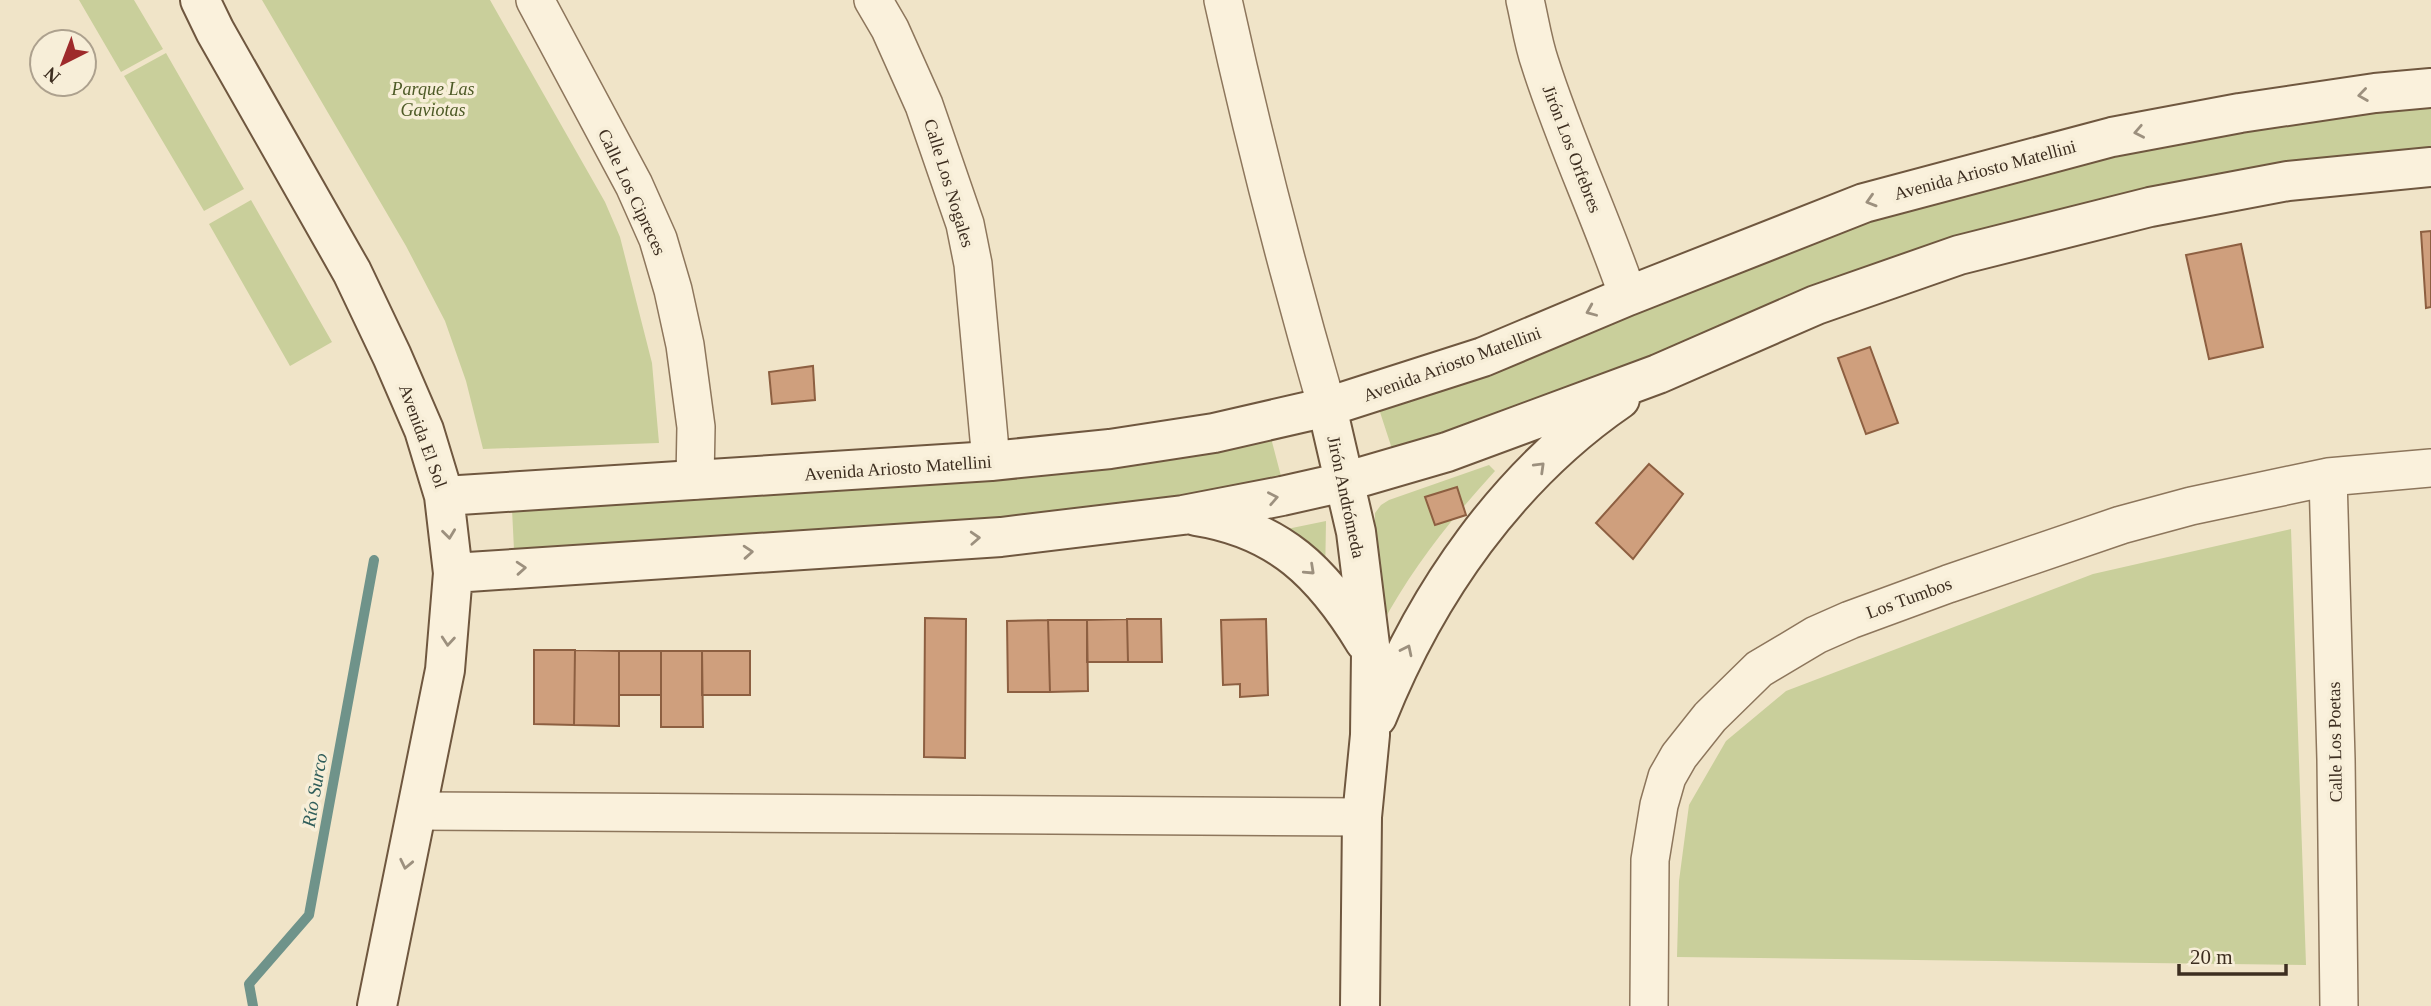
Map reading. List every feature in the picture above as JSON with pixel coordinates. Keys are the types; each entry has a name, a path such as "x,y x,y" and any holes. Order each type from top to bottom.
{"main road":[{"name":"Avenida El Sol","path":"188,0 207,16 352,272 424,430 444,496 453,573 445,670 377,1006"},
{"name":"Avenida Ariosto Matellini","path":"444,496 990,461 1111,449 1214,433 1327,407 1483,357 1628,296 1864,203 2112,137 2240,113 2375,93 2431,88"},
{"path":"453,573 1001,537 1183,515 1344,482 1447,452 1658,374 1816,305 1959,255 2150,206 2288,181 2431,167"},
{"path":"1370,735 1392,680 1418,628 1448,578 1483,530 1521,485 1563,444 1609,407 1658,374"},
{"name":"Jirón Andrómeda","path":"1327,407 1356,532 1371,653 1370,735 1362,817 1360,1006"},
{"path":"1183,515 1236,526 1284,549 1306,565 1342,605 1371,653"}],"street":[{"name":"Calle Los Cipreces","path":"535,0 634,185 658,239 685,345 696,427 695,480"},
{"name":"Calle Los Nogales","path":"873,0 890,29 924,105 965,224 974,264 990,461"},
{"name":"Jirón Andrómeda","path":"1223,0 1285,261 1327,407"},
{"name":"Jirón Los Orfebres","path":"1525,0 1543,73 1572,156 1612,249 1628,296"},
{"name":"Los Tumbos","path":"1649,1006 1650,860 1659,805 1667,777 1679,756 1710,717 1759,669 1816,635 1850,620 1948,583 2121,525 2191,506 2328,477 2431,468"},
{"name":"Calle Los Poetas","path":"2328,477 2336,760 2339,1006"},
{"path":"417,811 1362,817"}],"green space":[{"path":"79,0 134,0 163,49 121,72 98,33 98,28 95,28"},
{"name":"Parque Las Gaviotas","path":"262,0 490,0 605,202 620,237 652,363 659,443 483,449 466,381 445,321 406,246"},
{"path":"166,53 244,189 204,211 124,76"},
{"path":"2431,104 2431,149 1763,311 1515,411 1393,452 1379,409 1859,223 2085,161 2216,133"},
{"path":"251,200 332,342 290,366 209,224"},
{"path":"1271,438 1282,480 1197,497 936,525 514,550 512,509"},
{"path":"1489,465 1495,471 1433,545 1381,626 1373,624 1375,513 1389,500"},
{"path":"1326,521 1325,581 1287,529"},
{"path":"2291,529 2306,965 1677,957 1679,881 1689,805 1726,741 1786,691 2093,574"}],"building":[{"path":"2431,231 2431,307 2426,308 2421,232"},
{"path":"2241,244 2263,347 2209,359 2186,255"},
{"path":"1870,347 1898,423 1866,434 1838,358"},
{"path":"813,366 815,400 772,404 769,372"},
{"path":"1649,464 1683,494 1633,559 1596,523"},
{"path":"1457,487 1466,515 1435,525 1425,497"},
{"path":"925,618 966,619 965,758 924,757"},
{"path":"1127,619 1128,662 1087,662 1087,620"},
{"path":"1127,619 1161,619 1162,662 1128,662"},
{"path":"1266,619 1268,695 1240,697 1240,684 1223,685 1221,620"},
{"path":"1048,620 1050,692 1008,692 1007,621"},
{"path":"1048,620 1087,620 1088,691 1050,692"},
{"path":"534,650 575,650 574,725 534,724"},
{"path":"575,650 619,651 619,726 574,725"},
{"path":"619,651 661,651 661,695 619,695"},
{"path":"661,651 702,651 703,727 661,727"},
{"path":"702,651 750,651 750,695 702,695"}],"waterway":[{"name":"Río Surco","path":"253,1006 249,984 309,915 374,560"}]}
